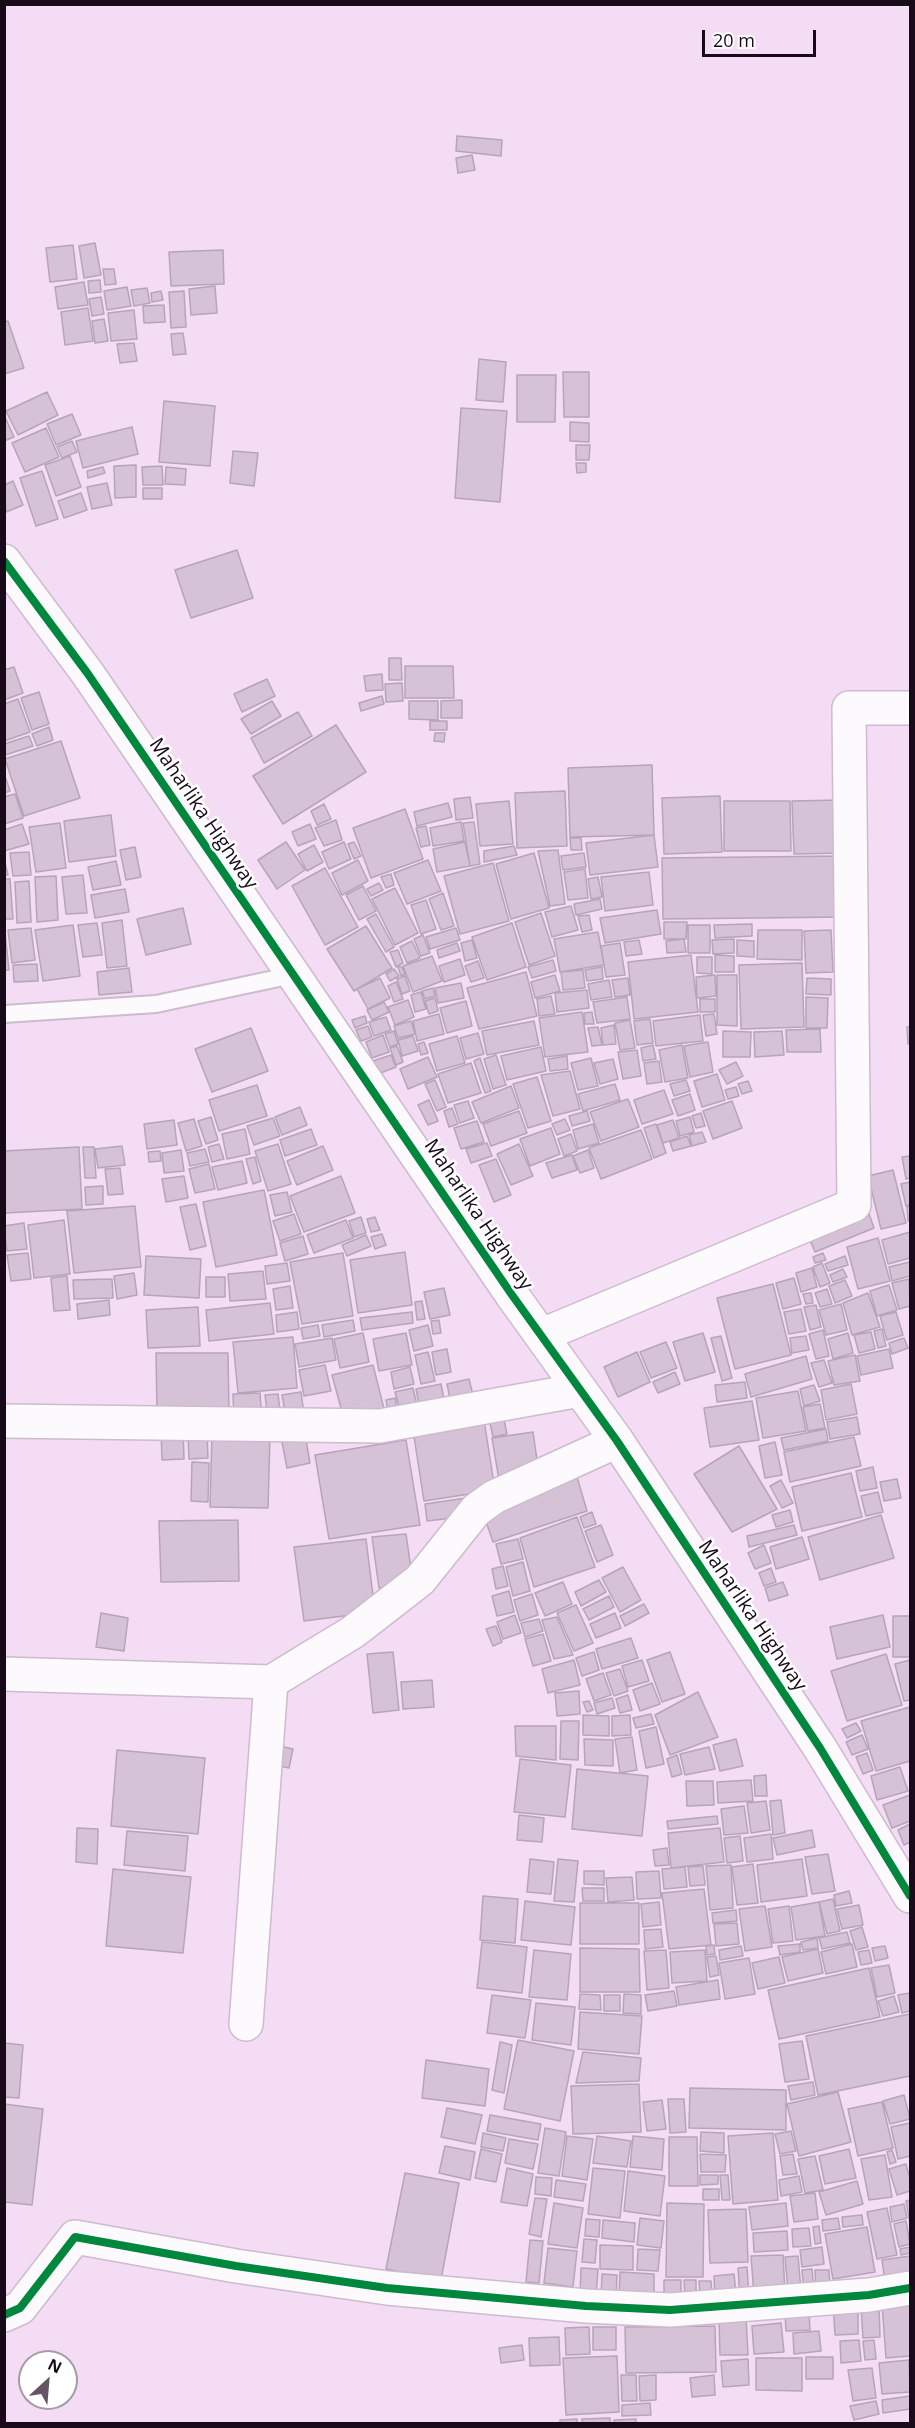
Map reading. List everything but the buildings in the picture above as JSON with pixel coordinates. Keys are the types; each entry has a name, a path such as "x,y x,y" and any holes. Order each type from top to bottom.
{"main road":[{"name":"Maharlika Highway","path":"4,561 88,674 293,975 617,1441 820,1748 910,1896"},
{"path":"542,1335 854,1205 849,708 910,708"},
{"path":"4,1421 380,1426 580,1390"},
{"path":"4,1674 271,1682 353,1632 420,1580 476,1510 494,1497 617,1441"},
{"path":"246,2024 271,1682"},
{"path":"4,2315 20,2308 75,2237 236,2266 387,2288 586,2306 670,2310 858,2296 910,2288"}],"lane":[{"path":"4,1014 156,1004 293,975"}],"cycle path":[{"path":"4,561 88,674 512,1295 617,1441 820,1748 910,1896"},
{"path":"4,2315 20,2308 75,2237 236,2266 387,2288 586,2306 670,2310 869,2295 910,2288"}]}
